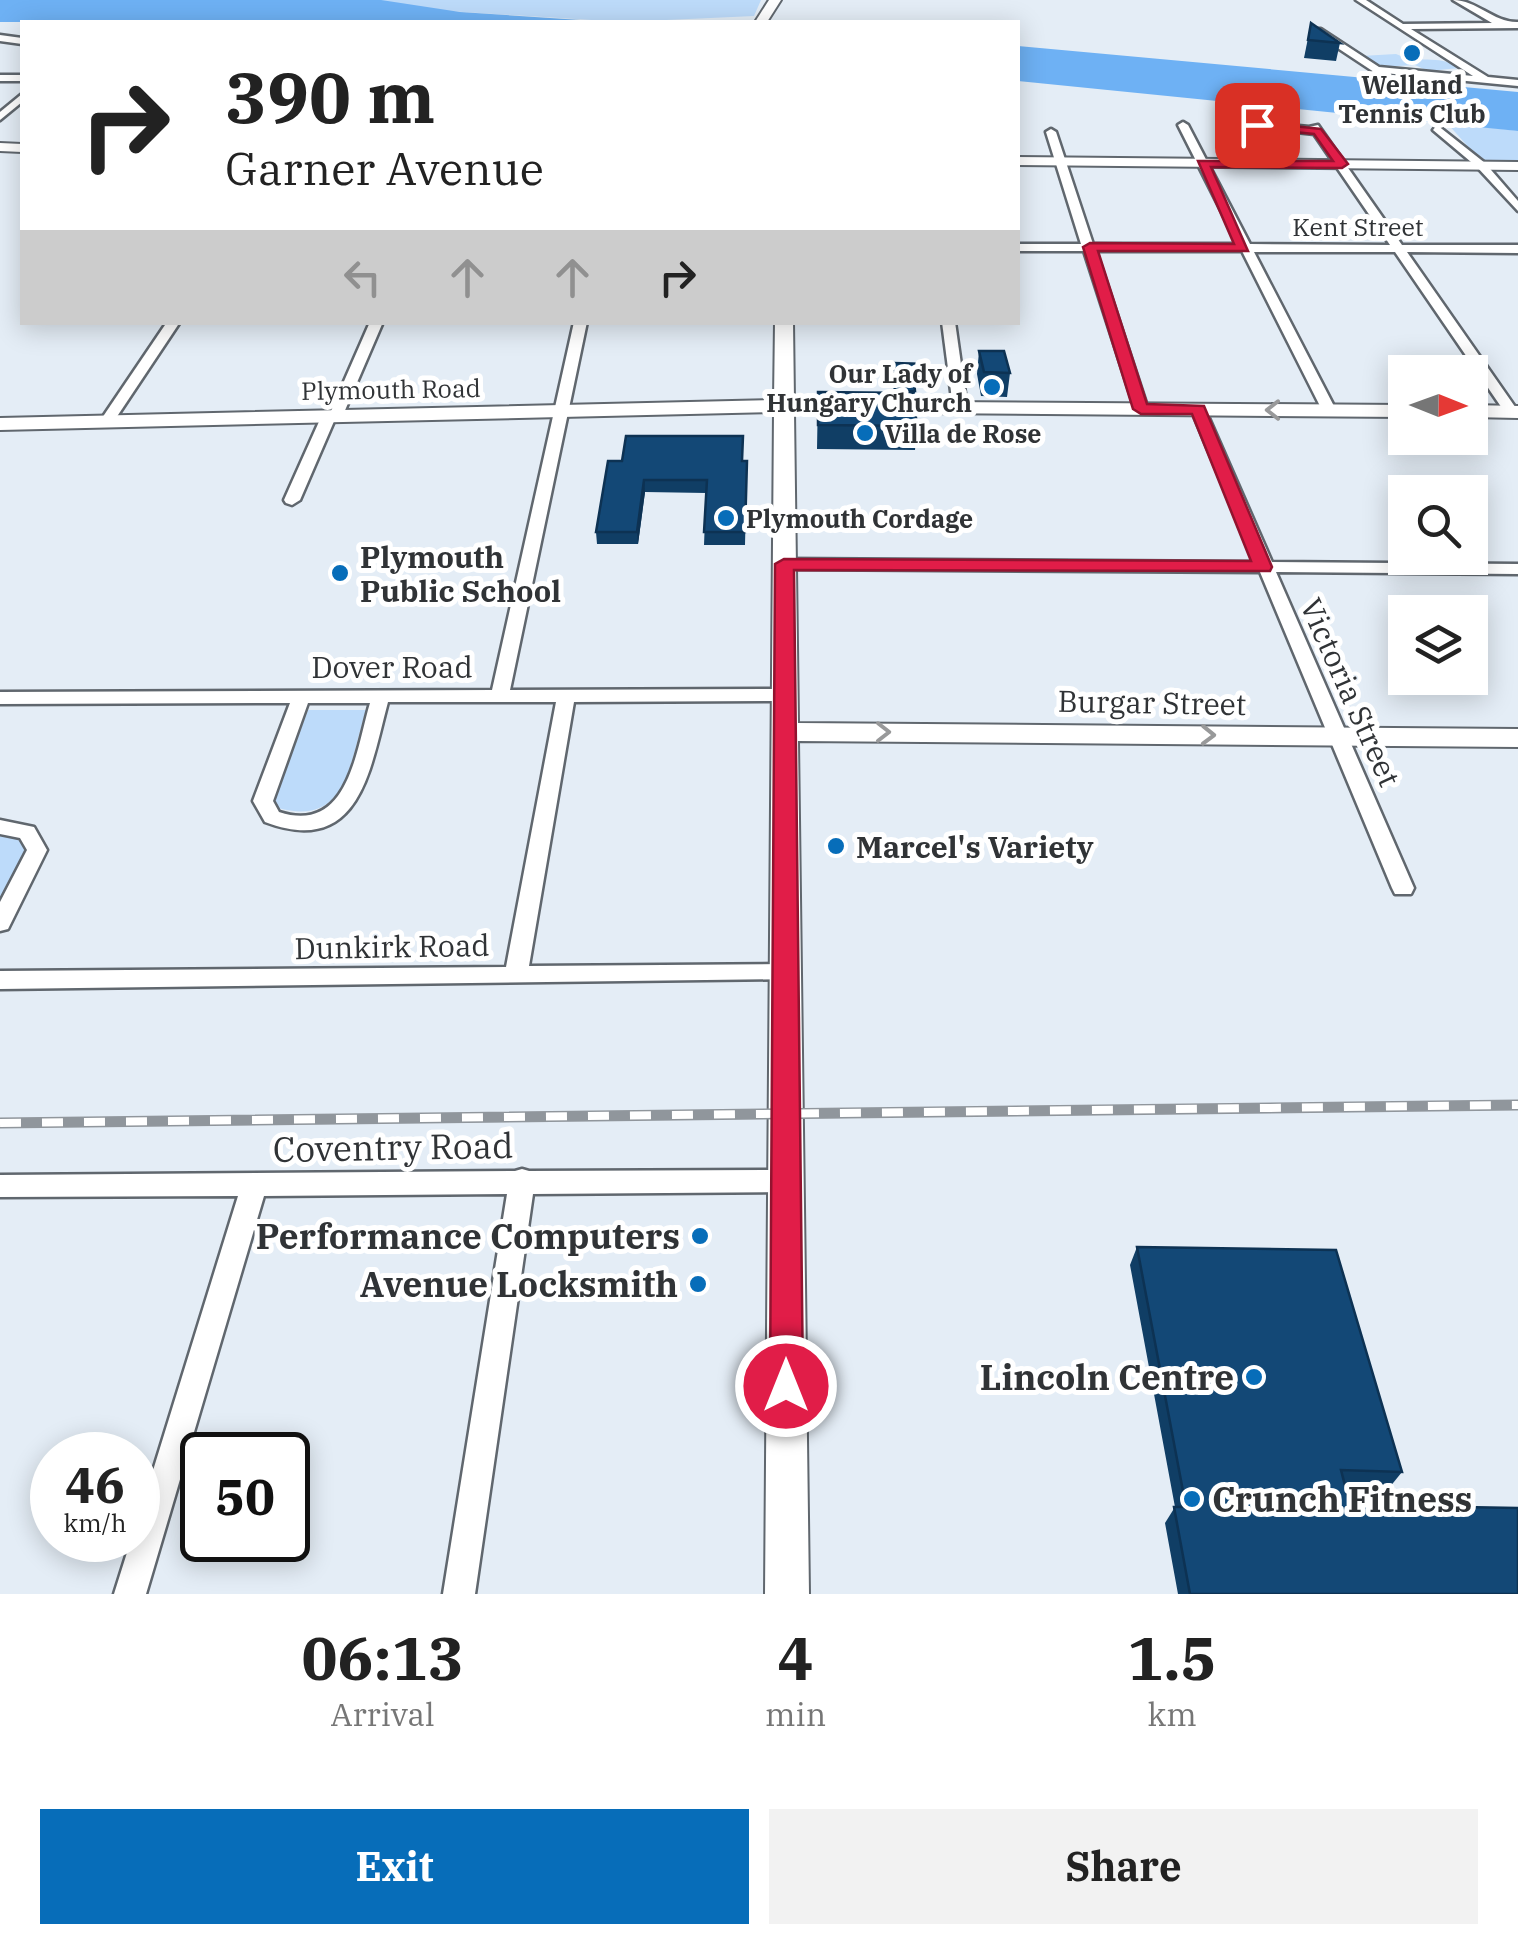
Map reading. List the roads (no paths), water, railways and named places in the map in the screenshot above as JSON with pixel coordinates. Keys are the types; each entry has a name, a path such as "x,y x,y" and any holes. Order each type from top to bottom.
{"main road":[{"path":"1020,161 1518,166"},
{"path":"784,325 787,1594"},
{"name":"Plymouth Road","path":"0,424 784,406 1388,411"},
{"path":"1488,411 1514,412"},
{"name":"Burgar Street","path":"786,732 1518,738"}],"street":[{"path":"1360,0 1488,81"},
{"path":"1457,0 1518,34"},
{"path":"1402,26 1518,25"},
{"path":"1312,26 1372,69 1518,83"},
{"path":"0,117 20,99"},
{"path":"1183,125 1329,410"},
{"path":"1257,125 1316,129 1514,412"},
{"path":"1436,128 1481,165 1518,208"},
{"path":"1050,132 1141,409"},
{"name":"Kent Street","path":"1020,247 1518,248"},
{"path":"107,421 172,325"},
{"path":"292,500 377,325"},
{"path":"500,696 581,325"},
{"path":"948,325 960,407"},
{"name":"Victoria Street","path":"1198,409 1403,888"},
{"path":"784,564 1518,569"},
{"name":"Dover Road","path":"0,698 784,695"},
{"path":"301,696 262,801 275,818 299,824 326,817 349,800 381,696"},
{"path":"516,975 566,696"},
{"path":"0,827 27,832 37,850 0,922"},
{"name":"Dunkirk Road","path":"0,980 784,973"},
{"path":"460,1594 522,1180"},
{"name":"Coventry Road","path":"0,1186 786,1181"},
{"path":"130,1594 255,1183"}],"water":[{"path":"0,0 381,0 460,12 581,20 20,20 0,22"},
{"path":"1020,46 1518,92 1518,131 1020,81"}],"railway":[{"path":"0,1123 1518,1105"}],"place":[{"name":"Welland Tennis Club","path":"1412,53"},
{"name":"Our Lady of Hungary Church","path":"992,387"},
{"name":"Villa de Rose","path":"865,433"},
{"name":"Plymouth Cordage","path":"726,518"},
{"name":"Plymouth Public School","path":"340,573"},
{"name":"Marcel's Variety","path":"836,846"},
{"name":"Performance Computers","path":"700,1236"},
{"name":"Avenue Locksmith","path":"698,1284"},
{"name":"Lincoln Centre","path":"1254,1377"},
{"name":"Crunch Fitness","path":"1192,1499"}]}
